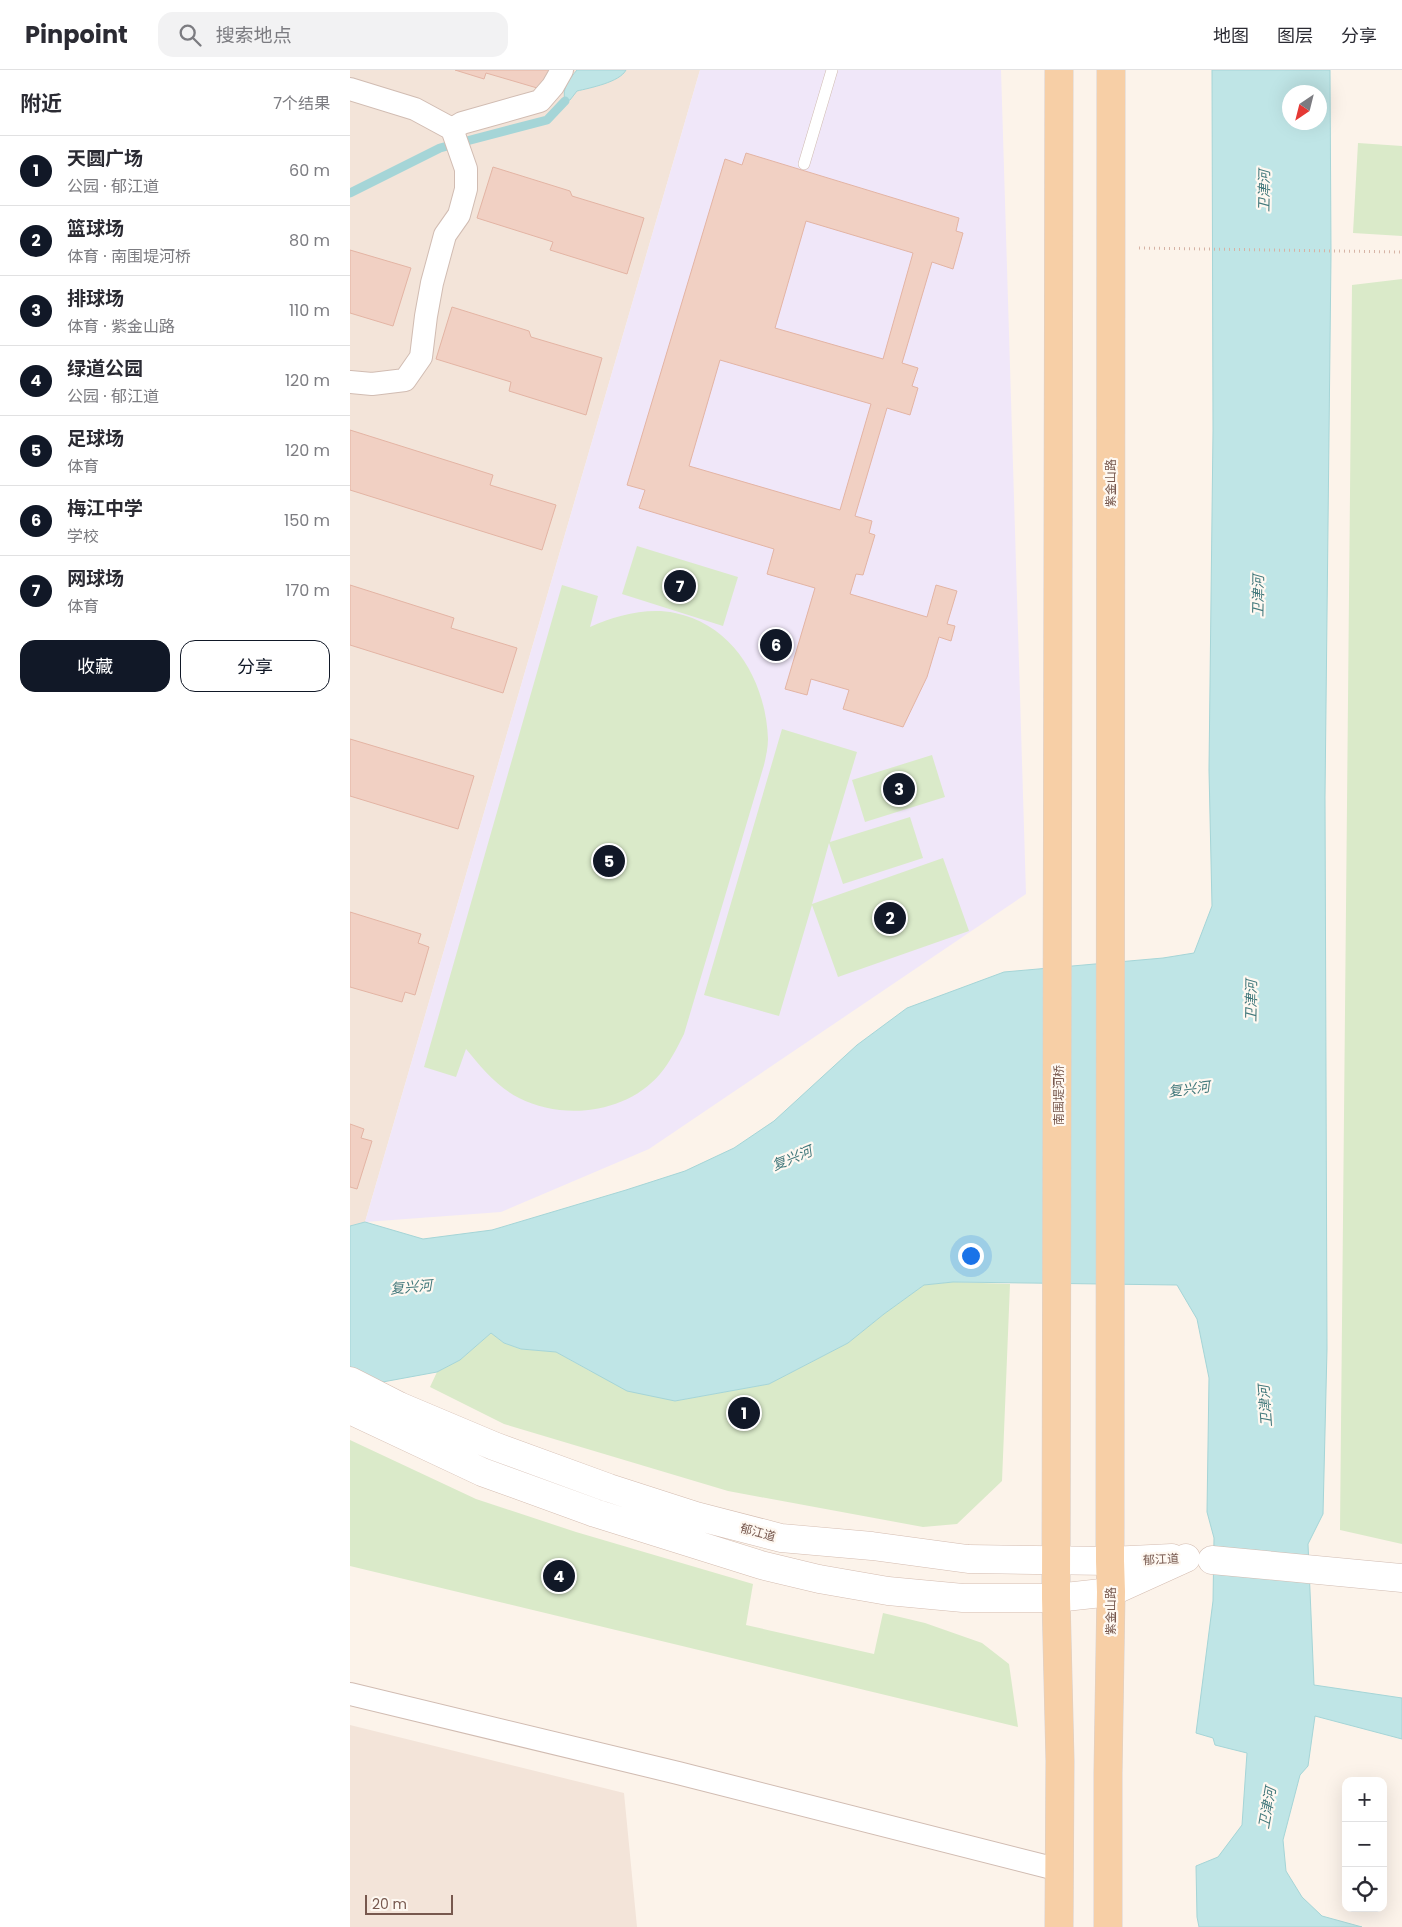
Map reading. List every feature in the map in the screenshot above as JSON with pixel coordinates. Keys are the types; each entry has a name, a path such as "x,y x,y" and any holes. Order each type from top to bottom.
{"main road":[{"name":"南围堤河桥","path":"1057,1560 1059,70"},
{"name":"紫金山路","path":"1108,1927 1111,1592 1109,1295 1111,70"},
{"name":"郁江道","path":"350,1381 399,1406 494,1446 609,1488 696,1516 781,1538 872,1546 968,1559 1110,1561 1199,1559"},
{"name":"郁江道","path":"350,1410 482,1472 595,1514 760,1565 819,1579 888,1591 954,1597 1056,1598 1111,1592 1199,1559"},
{"path":"1199,1559 1402,1578"},
{"path":"1057,1560 1056,1598 1060,1761 1059,1927"}],"street":[{"path":"452,129 462,123 540,101 553,86 562,70"},
{"path":"350,89 415,109 452,129 466,169 466,189 459,215 445,235 435,273 426,316 421,357 405,380 372,384 350,382"},
{"path":"350,1694 1060,1870"}],"lane":[{"path":"804,164 832,70"}],"path":[{"path":"1111,248 1402,252"}],"shaded area":[{"path":"350,70 700,70 365,1222 350,1226"},
{"path":"700,70 1001,70 1026,894 649,1149 501,1212 365,1222"},
{"path":"350,1725 624,1793 637,1927 350,1927"}],"green space":[{"path":"1358,143 1402,146 1402,236 1353,233"},
{"path":"1402,279 1402,1544 1340,1530 1352,285"},
{"path":"637,546 738,577 723,626 622,594"},
{"path":"562,585 598,596 590,627 620,616 664,611 696,620 714,630 730,643 743,659 753,677 761,697 768,739 764,765 684,1034 679,1044 660,1074 646,1087 613,1105 575,1111 537,1105 519,1098 490,1076 466,1049 456,1077 424,1067"},
{"path":"782,729 857,752 830,842 910,817 923,858 843,884 829,843 812,904 943,858 969,931 838,977 812,905 779,1016 704,995"},
{"path":"932,755 945,797 865,822 852,780"},
{"path":"953,1282 1010,1284 1002,1481 957,1524 923,1527 728,1491 504,1424 430,1387 437,1372 460,1360 491,1333 504,1343 521,1349 556,1352 590,1371 675,1401 769,1384 848,1343 924,1285"},
{"path":"350,1440 476,1499 576,1532 753,1584 746,1625 874,1654 883,1613 925,1623 982,1643 1009,1664 1018,1727 350,1566"}],"water":[{"path":"577,70 626,70 618,78 577,91 570,100 565,101 565,88"},
{"path":"1212,70 1330,70 1331,255 1325,797 1327,1349 1323,1514 1308,1544 1314,1685 1402,1698 1402,1739 1315,1716 1308,1766 1300,1775 1283,1840 1286,1871 1302,1897 1322,1916 1362,1927 1199,1927 1197,1917 1196,1866 1218,1857 1242,1825 1247,1753 1215,1745 1213,1738 1196,1733 1213,1601 1214,1538 1207,1512 1209,1378 1197,1319 1177,1285 953,1282 924,1285 848,1343 769,1384 675,1401 627,1391 556,1352 521,1349 504,1343 491,1333 460,1360 437,1372 350,1388 350,1226 365,1222 423,1239 492,1230 685,1171 734,1148 774,1121 857,1045 907,1008 1004,972 1163,958 1194,953 1212,906 1209,770 1213,431"}],"building":[{"path":"455,70 550,70 544,90 486,73 484,79"},
{"path":"746,153 959,218 956,231 963,233 953,269 932,262 902,363 918,368 912,386 918,388 910,415 887,408 855,516 872,521 869,533 875,535 863,575 856,574 850,594 927,617 936,585 957,591 947,624 955,626 951,641 939,637 927,677 903,727 843,709 849,690 811,679 807,695 785,689 815,588 767,574 774,549 639,508 645,490 627,485 725,159 742,165","holes":["806,221 913,253 883,359 775,328","720,360 871,404 840,510 689,466"]},
{"path":"493,167 570,191 572,196 644,218 627,274 550,250 553,242 477,218"},
{"path":"350,250 411,268 393,326 350,313"},
{"path":"452,307 529,331 531,337 602,358 586,415 509,391 511,382 436,359"},
{"path":"350,430 493,475 490,485 556,505 542,550 350,490"},
{"path":"350,585 454,618 451,628 517,648 503,693 350,645"},
{"path":"350,739 474,776 458,829 350,796"},
{"path":"350,912 421,934 418,943 429,947 415,995 405,992 402,1002 350,987"},
{"path":"350,1124 364,1129 361,1138 372,1141 357,1189 350,1187"}],"waterway":[{"path":"350,193 440,148 547,120 565,101"}],"place":[{"name":"网球场","path":"680,586"},
{"name":"梅江中学","path":"776,645"},
{"name":"排球场","path":"899,789"},
{"name":"足球场","path":"609,861"},
{"name":"篮球场","path":"890,918"},
{"name":"天圆广场","path":"744,1413"},
{"name":"绿道公园","path":"559,1576"}],"water label":[{"name":"卫津河","path":"1264,191"},
{"name":"卫津河","path":"1258,596"},
{"name":"卫津河","path":"1251,1001"},
{"name":"复兴河","path":"1189,1089"},
{"name":"复兴河","path":"792,1158"},
{"name":"复兴河","path":"411,1287"},
{"name":"卫津河","path":"1265,1406"},
{"name":"卫津河","path":"1267,1808"}]}
